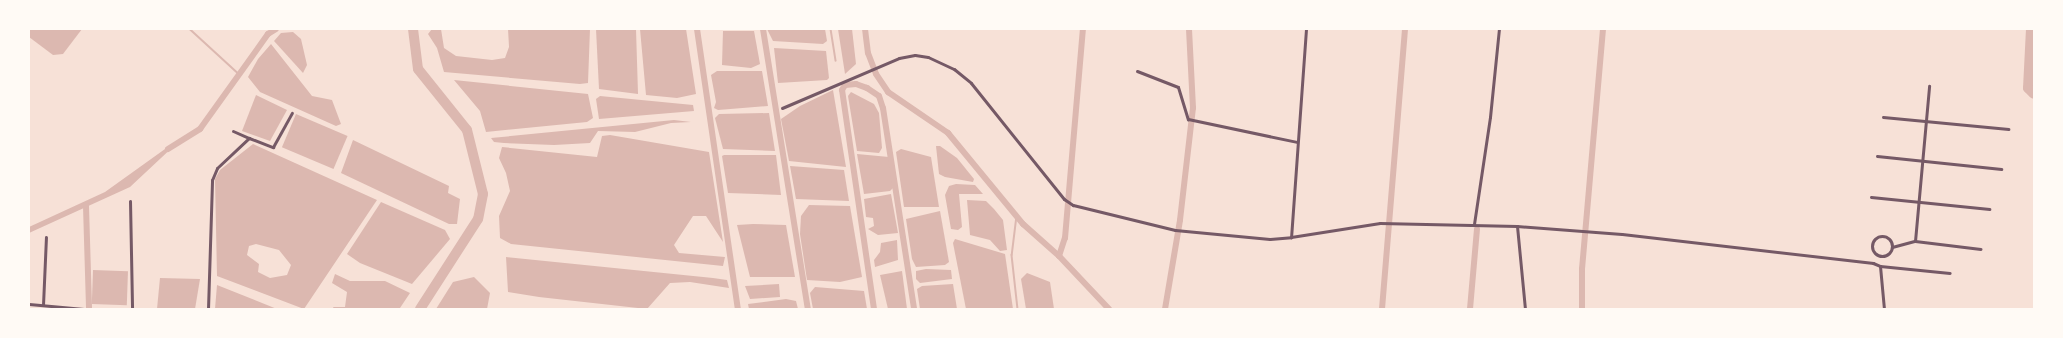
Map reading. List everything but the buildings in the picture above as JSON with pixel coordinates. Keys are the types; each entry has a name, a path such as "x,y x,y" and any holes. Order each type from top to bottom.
{"street":[{"path":"1291,238 1306,29"},
{"path":"1474,224 1490,117 1499,29"},
{"path":"782,108 882,66 915,54 928,57 957,71 971,84 1064,199 1075,205 1175,230 1270,239 1291,238 1380,223 1517,226 1589,231 1950,273"},
{"path":"1137,71 1178,87 1182,106 1188,119 1204,121 1297,142"},
{"path":"1915,241 1920,202 1929,86"},
{"path":"233,131 273,147 292,113"},
{"path":"1883,117 2008,130"},
{"path":"208,309 212,180 217,168 248,138"},
{"path":"1877,156 2001,169"},
{"path":"1871,197 1988,209"},
{"path":"130,201 132,309"},
{"path":"1517,226 1525,309"},
{"path":"43,305 46,237"},
{"path":"1881,256 1873,248 1876,238 1888,238 1892,247"},
{"path":"1881,256 1888,254 1892,247 1915,241 1981,249"},
{"path":"1881,256 1879,265 1884,309"},
{"path":"29,304 84,309"}],"shaded area":[{"path":"29,29 82,29 63,54 53,55 29,37"},
{"path":"432,29 441,29 444,48 456,56 492,60 505,58 509,47 508,29 590,29 588,83 580,84 444,72 437,48 428,34"},
{"path":"596,29 636,29 638,94 599,89"},
{"path":"640,29 686,29 696,94 677,98 646,95"},
{"path":"767,29 825,29 827,41 823,44 773,41"},
{"path":"838,29 852,29 856,64 845,74"},
{"path":"723,31 754,31 760,64 751,68 722,65"},
{"path":"293,32 301,39 307,65 303,73 274,41 281,33"},
{"path":"271,44 312,96 332,100 341,124 336,126 260,92 248,77 258,59"},
{"path":"774,48 826,51 829,78 827,80 778,83"},
{"path":"717,71 762,71 768,106 718,110 714,108 716,102 711,75"},
{"path":"454,80 588,94 593,118 587,122 486,132 480,111"},
{"path":"833,90 846,167 789,161 781,119 800,106"},
{"path":"851,92 874,104 879,113 882,148 879,153 857,151 848,96"},
{"path":"256,95 287,110 270,141 242,131"},
{"path":"600,96 693,105 694,111 599,119 596,99"},
{"path":"769,113 775,151 723,149 715,118 719,114"},
{"path":"296,114 348,136 333,169 282,147"},
{"path":"674,120 691,122 671,123 635,132 598,131 590,143 554,145 504,143 494,142 491,138"},
{"path":"610,135 709,152 723,242 706,216 693,216 674,245 679,253 725,257 723,266 511,244 500,238 499,216 510,191 506,173 499,158 502,147 597,157 602,136"},
{"path":"353,140 449,186 448,193 460,199 457,224 449,224 341,173"},
{"path":"172,144 176,144 130,187 29,233 29,227 105,192"},
{"path":"253,144 377,200 304,309 217,276 215,179 220,170","holes":["256,244 279,250 291,265 287,275 270,278 258,272 259,264 247,255 249,246"]},
{"path":"936,146 940,146 957,158 974,179 973,182 945,177 939,174"},
{"path":"901,149 931,157 939,207 904,207 896,152"},
{"path":"857,154 889,157 893,188 890,191 864,194"},
{"path":"776,155 781,195 728,193 722,156"},
{"path":"790,166 844,170 849,201 796,199"},
{"path":"956,184 975,185 983,194 959,194 962,227 958,230 951,229 945,195 949,186"},
{"path":"891,194 898,233 878,235 868,229 874,226 873,218 866,217 864,199"},
{"path":"967,200 986,201 1003,220 1007,250 1000,251 990,240 970,235"},
{"path":"381,202 445,230 450,239 412,284 360,263 347,254"},
{"path":"809,205 850,206 862,277 840,282 807,280 800,234 801,216"},
{"path":"940,211 949,262 945,265 916,267 912,259 906,219"},
{"path":"737,225 786,225 795,277 750,277"},
{"path":"955,239 1005,254 1013,309 966,309 953,243"},
{"path":"897,240 898,260 875,267 874,260 880,252 881,243"},
{"path":"506,257 713,278 727,280 729,288 690,282 670,283 647,309 539,297 508,292"},
{"path":"926,269 951,270 952,279 920,283 916,279 916,271"},
{"path":"93,270 128,271 127,305 92,304"},
{"path":"902,271 907,309 888,309 880,275"},
{"path":"1027,273 1050,282 1054,309 1026,309 1021,279"},
{"path":"335,274 350,281 385,281 410,293 400,308 334,309 333,307 345,307 347,292 332,283"},
{"path":"474,277 490,293 487,309 436,309 453,282"},
{"path":"160,278 200,279 195,309 157,309"},
{"path":"779,284 780,297 750,299 745,286"},
{"path":"953,284 957,309 920,309 917,289 922,286"},
{"path":"217,285 277,309 215,309"},
{"path":"815,287 864,291 867,309 813,309 810,293"},
{"path":"786,299 796,301 798,309 749,309 748,304"}],"waterway":[{"path":"190,29 240,75"},
{"path":"168,149 200,129 268,34 276,29"},
{"path":"413,29 418,69 467,130 483,194 478,219 420,309"},
{"path":"697,29 738,309"},
{"path":"763,29 808,309"},
{"path":"831,29 836,61"},
{"path":"865,29 868,53 876,74 888,92 948,133 1023,224 1059,256 1109,309"},
{"path":"1059,256 1065,238 1083,29"},
{"path":"1165,309 1180,220 1193,108 1189,29"},
{"path":"1382,309 1405,29"},
{"path":"1582,309 1582,269 1603,29"},
{"path":"2031,29 2028,88 2034,94"},
{"path":"874,309 842,90 845,85 856,84 867,88 879,96 883,108 914,309"},
{"path":"86,206 89,309"},
{"path":"1017,216 1012,255 1018,309"},
{"path":"1470,309 1477,229"}]}
